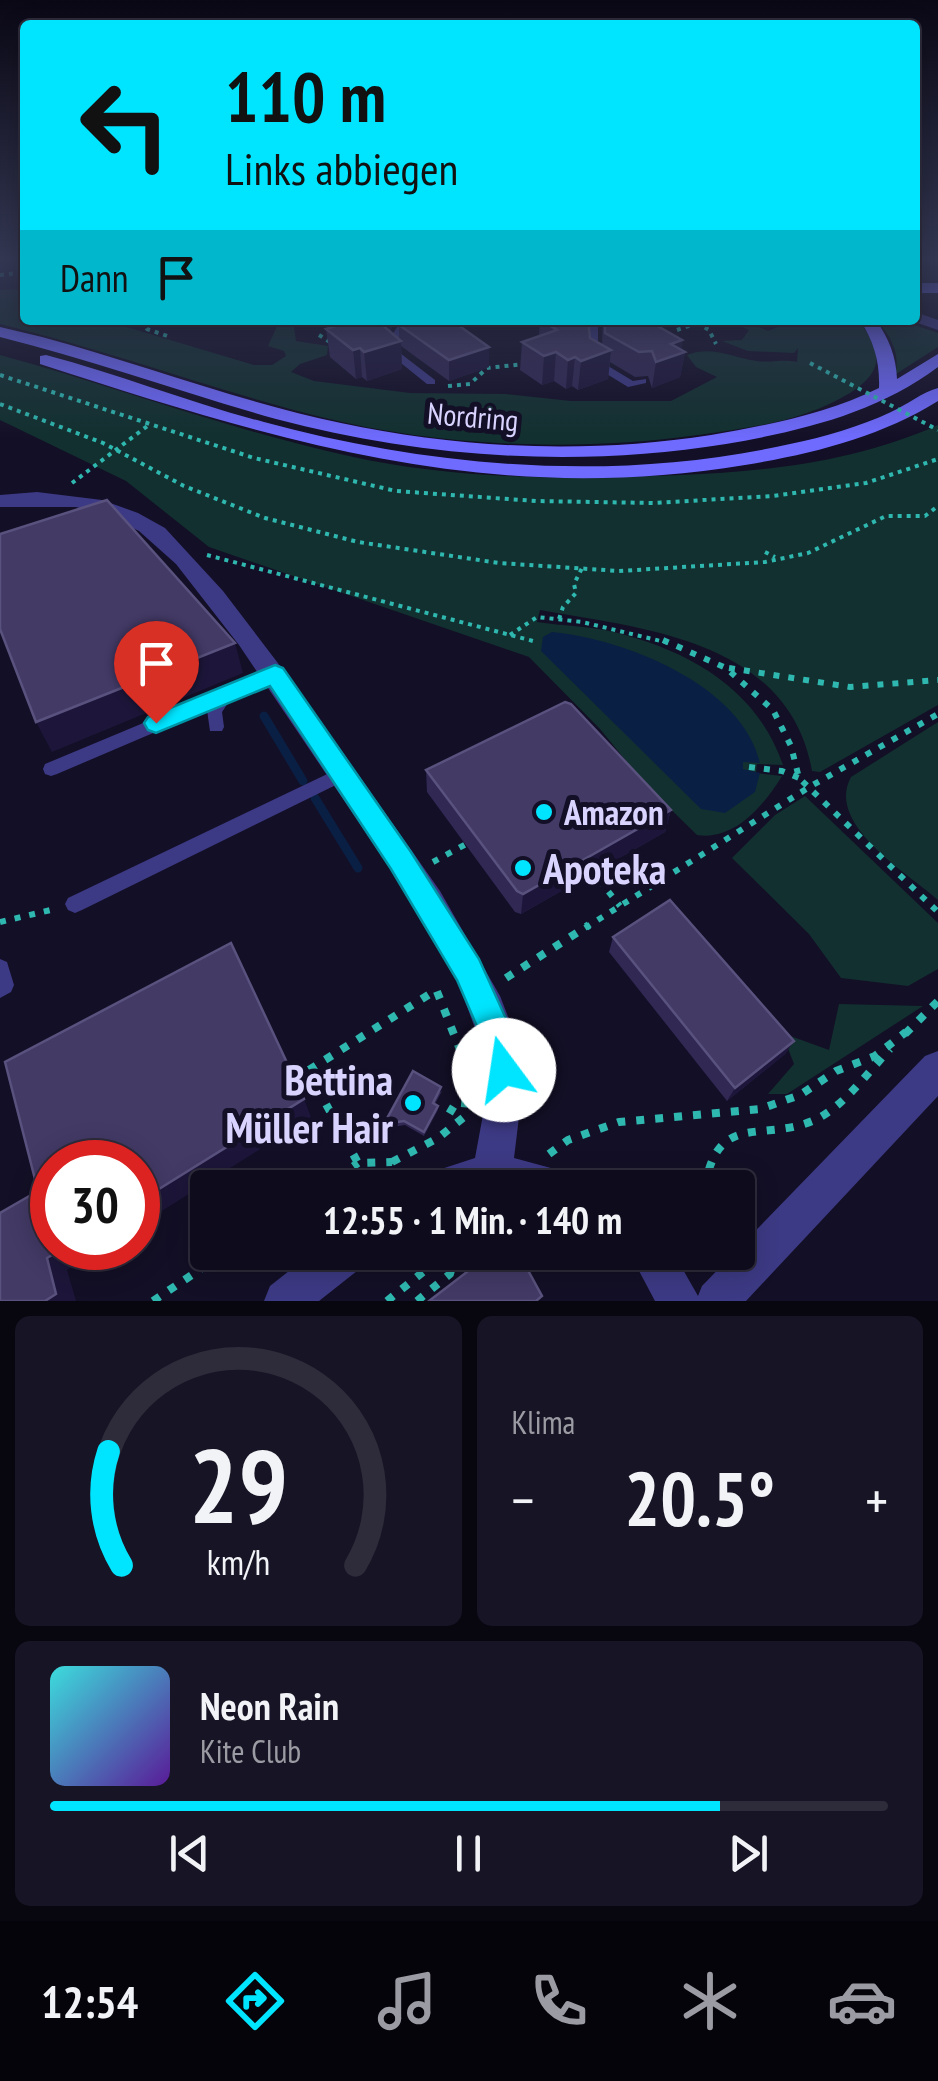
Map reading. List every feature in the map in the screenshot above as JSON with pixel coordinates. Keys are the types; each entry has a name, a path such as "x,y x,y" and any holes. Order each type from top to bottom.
{"street":[{"path":"872,325 883,341 889,362 888,390"},
{"name":"Nordring","path":"0,332 287,416 380,436 471,448 560,452 682,445 805,422 888,390 938,359"},
{"name":"Nordring","path":"0,348 321,443 419,460 502,468 637,470 728,462 828,442 914,409 938,393"},
{"path":"914,409 938,406"},
{"path":"0,501 53,498 106,508 147,526 177,554 275,674 410,875 474,982 502,1045 506,1095 522,1170"},
{"path":"717,1301 938,1069"},
{"path":"286,1301 324,1270"},
{"path":"660,1270 679,1301"}],"lane":[{"path":"404,325 391,350 436,384"},
{"path":"592,325 593,360 632,385 642,381"},
{"path":"50,768 275,674"},
{"path":"216,727 214,712 227,693"},
{"path":"76,904 342,774"},
{"path":"0,970 4,986 0,988"}],"path":[{"path":"145,325 170,337"},
{"path":"678,330 692,325"},
{"path":"700,325 715,337 716,344"},
{"path":"319,335 337,346"},
{"path":"436,384 470,384 487,368 531,363"},
{"path":"810,364 938,430"},
{"path":"0,404 103,443 114,452 219,502 320,533 455,557 619,572 765,562 808,553 886,516 925,516 938,506"},
{"path":"80,476 150,424"},
{"path":"765,552 775,557"},
{"path":"177,554 201,554 533,641"},
{"path":"559,619 563,607 576,593 574,584 582,568"},
{"path":"510,634 538,616 559,619 654,636 726,668 773,710 791,746 799,778"},
{"path":"726,668 766,670 850,687 938,680"},
{"path":"293,1080 436,990 474,982 620,906 810,786 938,714"},
{"path":"749,767 799,778 810,786 858,838 938,912"},
{"path":"410,875 466,844"},
{"path":"631,859 654,885"},
{"path":"599,880 620,906"},
{"path":"0,922 76,904"},
{"path":"347,1170 358,1162 392,1162 438,1138 464,1117 468,1070 436,990"},
{"path":"707,1170 708,1156 716,1146 748,1129 794,1126 816,1120 938,1001"},
{"path":"534,1170 562,1141 595,1127 760,1109 800,1096 836,1071 875,1056 906,1032"},
{"path":"308,1070 358,1162"},
{"path":"392,1162 396,1170"},
{"path":"152,1301 199,1270"},
{"path":"387,1301 426,1270"},
{"path":"422,1299 451,1270"}],"green space":[{"path":"0,319 20,319 20,325 120,325 254,365 272,365 286,356 284,351 268,346 278,325 294,325 296,341 328,346 327,355 300,364 291,372 314,381 410,393 506,394 571,401 671,401 717,377 696,367 687,355 696,352 797,362 798,348 794,353 748,351 722,341 742,340 749,330 738,325 754,325 768,331 778,325 861,325 872,341 876,360 875,368 862,385 833,403 757,426 604,444 508,444 413,435 321,417 0,324"},
{"path":"881,325 915,325 938,333 938,347 896,374 896,359"},
{"path":"0,355 305,446 390,464 472,474 597,478 747,471 843,456 938,425 938,705 820,772 812,771 798,728 775,694 744,668 708,649 667,635 540,610 537,622 614,632 694,662 717,677 756,715 783,765 757,764 756,773 782,776 757,809 736,827 697,835 529,657 209,547 126,481 0,420"},
{"path":"938,722 938,900 873,846 849,812 846,795 851,777"},
{"path":"805,796 938,923 938,969 908,986 841,978 809,934 732,858 775,815"},
{"path":"839,1004 923,1006 787,1094 768,1094 794,1064 782,1033 829,1050"}],"water":[{"path":"552,632 613,644 677,671 706,689 749,735 760,763 743,762 743,769 760,773 755,792 725,813 701,809 541,651 543,637"}],"building":[{"path":"339,325 382,325 401,341 364,352 360,348 353,350 326,329"},
{"path":"399,325 458,325 489,347 449,360"},
{"path":"549,325 589,325 590,338 611,350 581,361 575,357 568,360 556,352 544,356 522,342 557,330"},
{"path":"605,325 656,325 682,340 671,344 685,352 656,362 652,351 639,352 605,333"},
{"path":"107,500 235,643 36,722 0,629 0,534"},
{"name":"Amazon","path":"565,702 671,810 523,894 426,770"},
{"path":"670,900 794,1041 735,1088 613,937"},
{"path":"231,943 304,1099 160,1188 160,1140 30,1140 30,1160 5,1062"},
{"path":"413,1071 441,1087 433,1103 438,1106 424,1132 404,1121 384,1124"},
{"path":"30,1196 30,1270 50,1270 56,1294 45,1301 0,1301 0,1213"},
{"path":"469,1270 528,1270 542,1296 536,1301 429,1301"}],"waterway":[{"path":"264,716 303,781"},
{"path":"315,798 358,868"}],"place":[{"name":"Amazon","path":"544,812"},
{"name":"Apoteka","path":"523,868"},
{"name":"Bettina Müller Hair","path":"413,1103"}],"route":[{"path":"156,723 275,674 401,860 468,970 502,1045 504,1070"}]}
